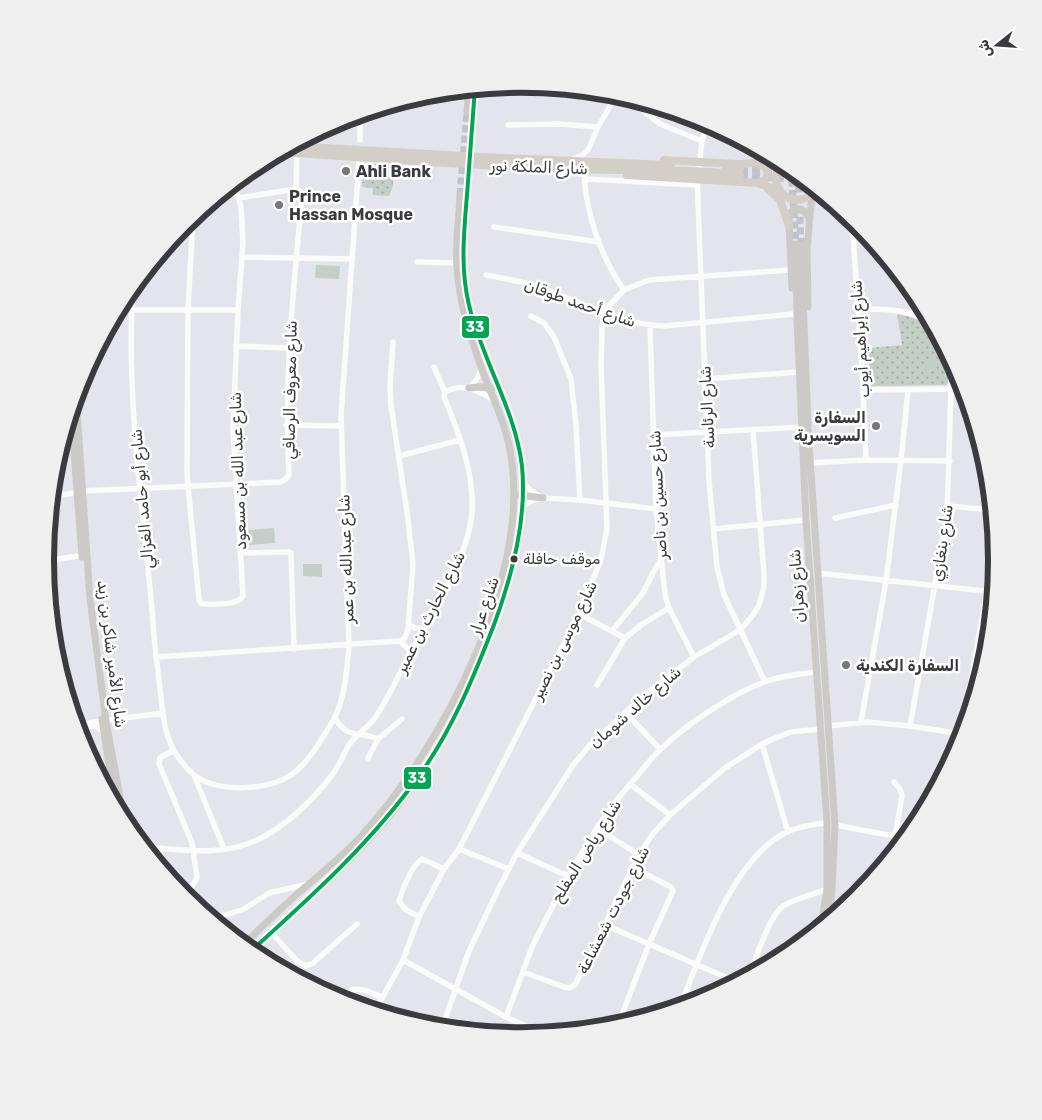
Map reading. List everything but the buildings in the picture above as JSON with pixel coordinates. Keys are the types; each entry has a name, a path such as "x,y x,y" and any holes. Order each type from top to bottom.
{"highway":[{"name":"شارع الملكة نور","path":"303,147 346,149 367,154 497,166 584,170 605,166 740,172"},
{"name":"شارع الملكة نور","path":"292,153 596,162 605,166"},
{"path":"754,164 762,159"},
{"path":"605,166 618,160 769,163"},
{"path":"754,164 766,168 768,174 767,178 758,183"},
{"path":"605,166 620,174 758,183 781,192 794,200 811,194"},
{"path":"778,169 776,181 781,192"},
{"path":"750,182 760,185 774,194 782,205 789,223"}],"main road":[{"path":"469,96 470,113 474,96"},
{"path":"781,192 789,223 796,317"},
{"name":"شارع عرار","path":"249,940 331,865 373,822 406,779 439,728 472,661 493,608 508,554 513,523 514,493 511,454 501,414 482,368 462,303 457,264 464,196 463,251 466,291 473,320 515,435 521,463 523,496 514,558 502,601 484,650 449,726 422,771 376,831 335,875 257,946"},
{"path":"804,326 807,315 809,218 814,196"},
{"path":"789,223 791,212 796,208 804,211 809,218"},
{"name":"شارع زهران","path":"823,916 827,889 824,727 799,245 796,317 806,520 817,672 824,727 834,825 830,910"},
{"path":"469,388 490,387 499,389"},
{"name":"شارع الأمير شاكر بن زيد","path":"72,431 85,555 86,600 104,721 120,801"},
{"name":"شارع الأمير شاكر بن زيد","path":"72,432 79,492"},
{"path":"69,445 73,450"},
{"path":"514,493 542,498"},
{"name":"شارع الأمير شاكر بن زيد","path":"104,721 103,732 112,786"}],"street":[{"path":"569,161 588,150 598,127 612,102"},
{"path":"641,109 660,124 702,141"},
{"path":"360,122 360,140 367,154"},
{"path":"508,126 559,124 598,127"},
{"name":"شارع الرئاسة","path":"705,130 697,183 709,481 717,568 722,587 740,630 765,682"},
{"path":"346,149 360,140"},
{"path":"588,150 590,158 596,162"},
{"name":"شارع معروف الرصافي","path":"59,495 141,488 281,482 287,478 289,474 286,425 290,348 302,198 300,190 296,189 298,153"},
{"name":"شارع عبدالله بن عمر","path":"163,713 174,750 194,774 208,782 235,787 255,787 280,781 302,766 313,753 335,718 344,684 349,645 341,426 359,161 367,154"},
{"path":"584,170 588,206 599,242 624,290"},
{"path":"584,179 697,183"},
{"path":"239,198 296,189"},
{"name":"شارع عبد الله بن مسعود","path":"187,486 200,602 202,604 220,603 241,599 243,596 241,553 233,429 242,257 242,220 239,198 235,191"},
{"path":"494,227 599,242"},
{"path":"187,486 188,309 192,229"},
{"name":"شارع إبراهيم أيوب","path":"853,232 864,390 866,460"},
{"path":"242,257 352,259"},
{"path":"417,262 457,264"},
{"path":"604,313 611,302 624,290 649,280 791,270"},
{"name":"شارع أحمد طوقان","path":"486,275 545,289 604,313 650,326 796,317"},
{"name":"شارع أبو حامد الغزالي","path":"132,299 131,378 156,657 163,713"},
{"path":"914,307 914,314"},
{"path":"858,309 889,309 914,314 922,319"},
{"path":"126,310 238,310"},
{"name":"شارع موسى بن نصير","path":"379,1004 403,960 419,917 444,868 459,849 579,614 601,559 606,539 601,364 604,313"},
{"path":"531,316 544,323 554,337 571,379 580,500"},
{"name":"شارع حسين بن ناصر","path":"650,326 656,509 665,595 669,608 694,657"},
{"path":"156,657 400,642 407,635 413,564 391,405 390,387 393,342"},
{"path":"236,346 290,348"},
{"name":"شارع الحارث بن عمير","path":"154,848 194,852 224,849 260,839 290,818 319,791 333,774 350,745 367,728 380,710 454,571 466,541 471,522 472,490 466,460 444,397 445,392 434,367"},
{"path":"469,388 477,379 482,368"},
{"path":"705,379 799,372"},
{"name":"شارع بنغازي","path":"910,726 936,586 948,506 951,376"},
{"path":"445,392 453,389 469,388 495,400"},
{"path":"864,390 956,389"},
{"path":"861,722 886,581 908,390"},
{"path":"286,425 341,426"},
{"path":"654,435 802,427"},
{"name":"شارع خالد شومان","path":"445,1020 469,951 517,853 573,765 590,745 625,712 694,657 740,630 757,610 762,596 764,574 753,430"},
{"path":"399,456 460,440"},
{"path":"810,463 866,460 950,461"},
{"path":"523,482 530,490 542,498"},
{"path":"521,507 533,500 542,498 580,500 656,509"},
{"path":"606,516 619,505"},
{"path":"835,518 896,505"},
{"path":"948,506 985,509"},
{"path":"713,529 806,520"},
{"path":"241,553 291,553 294,649"},
{"path":"54,560 85,555"},
{"path":"612,631 643,593 661,559"},
{"path":"817,573 987,591"},
{"path":"597,685 625,638 641,625 669,608"},
{"path":"579,614 625,638"},
{"path":"409,625 415,628 424,628"},
{"path":"400,642 411,652"},
{"name":"شارع رياض المفلح","path":"506,1017 541,927 568,876 597,828 630,784 660,749 726,702 765,682 817,672"},
{"path":"625,712 660,749"},
{"path":"84,724 163,713"},
{"path":"335,718 345,731 358,736 378,739"},
{"path":"368,758 378,739 402,719"},
{"name":"شارع جودت شعشاعة","path":"523,972 564,988 575,985 632,867 652,835 670,815 725,768 762,744 791,732 861,722 910,726 955,733"},
{"path":"85,726 96,726 103,732"},
{"path":"762,744 788,832"},
{"path":"174,750 160,758 159,764 192,843 197,877 196,881 189,888"},
{"path":"194,774 224,849"},
{"path":"894,782 902,795 894,841"},
{"path":"630,784 670,815"},
{"path":"684,998 723,906 737,881 761,851 788,832 802,826 827,823"},
{"path":"834,825 899,834"},
{"path":"597,828 639,855"},
{"path":"158,849 163,860"},
{"path":"459,849 509,869"},
{"path":"517,853 568,876"},
{"path":"419,917 405,909 399,901 406,881 417,862 422,859 444,868"},
{"path":"622,1016 649,944 673,891 671,887 632,867"},
{"path":"220,917 244,909 269,893 308,884"},
{"path":"753,966 771,921 777,912 786,904 827,889"},
{"path":"271,932 297,961 306,966 312,963 356,924"},
{"path":"605,925 729,979"},
{"path":"403,960 455,990 527,1027"},
{"path":"348,994 354,989 360,988 382,998"}],"shaded area":[{"path":"369,164 393,164 393,186 389,196 373,195 373,188 362,187 364,167"},
{"path":"316,265 340,266 339,279 315,278"},
{"path":"897,314 924,323 950,375 948,383 946,385 870,386 868,348 902,345"},
{"path":"933,357 939,364 924,374 919,367"},
{"path":"274,528 275,543 249,545 248,530"},
{"path":"303,564 322,564 322,577 303,576"}],"tunnel":[{"path":"460,195 467,112"},
{"path":"467,196 473,114"},
{"path":"740,169 780,170"},
{"path":"740,175 791,178"},
{"path":"792,179 796,244"},
{"path":"798,184 801,245"}],"transit line":[{"name":"33","path":"257,946 362,845 383,822 433,756 471,681 508,584 520,525 523,486 522,466 513,425 475,325 464,277 464,236 474,96"}],"place":[{"name":"Ahli Bank","path":"346,171"},
{"name":"Prince Hassan Mosque","path":"279,205"},
{"name":"السفارة السويسرية","path":"876,426"},
{"name":"موقف حافلة","path":"514,559"},
{"name":"السفارة الكندية","path":"846,665"}]}
